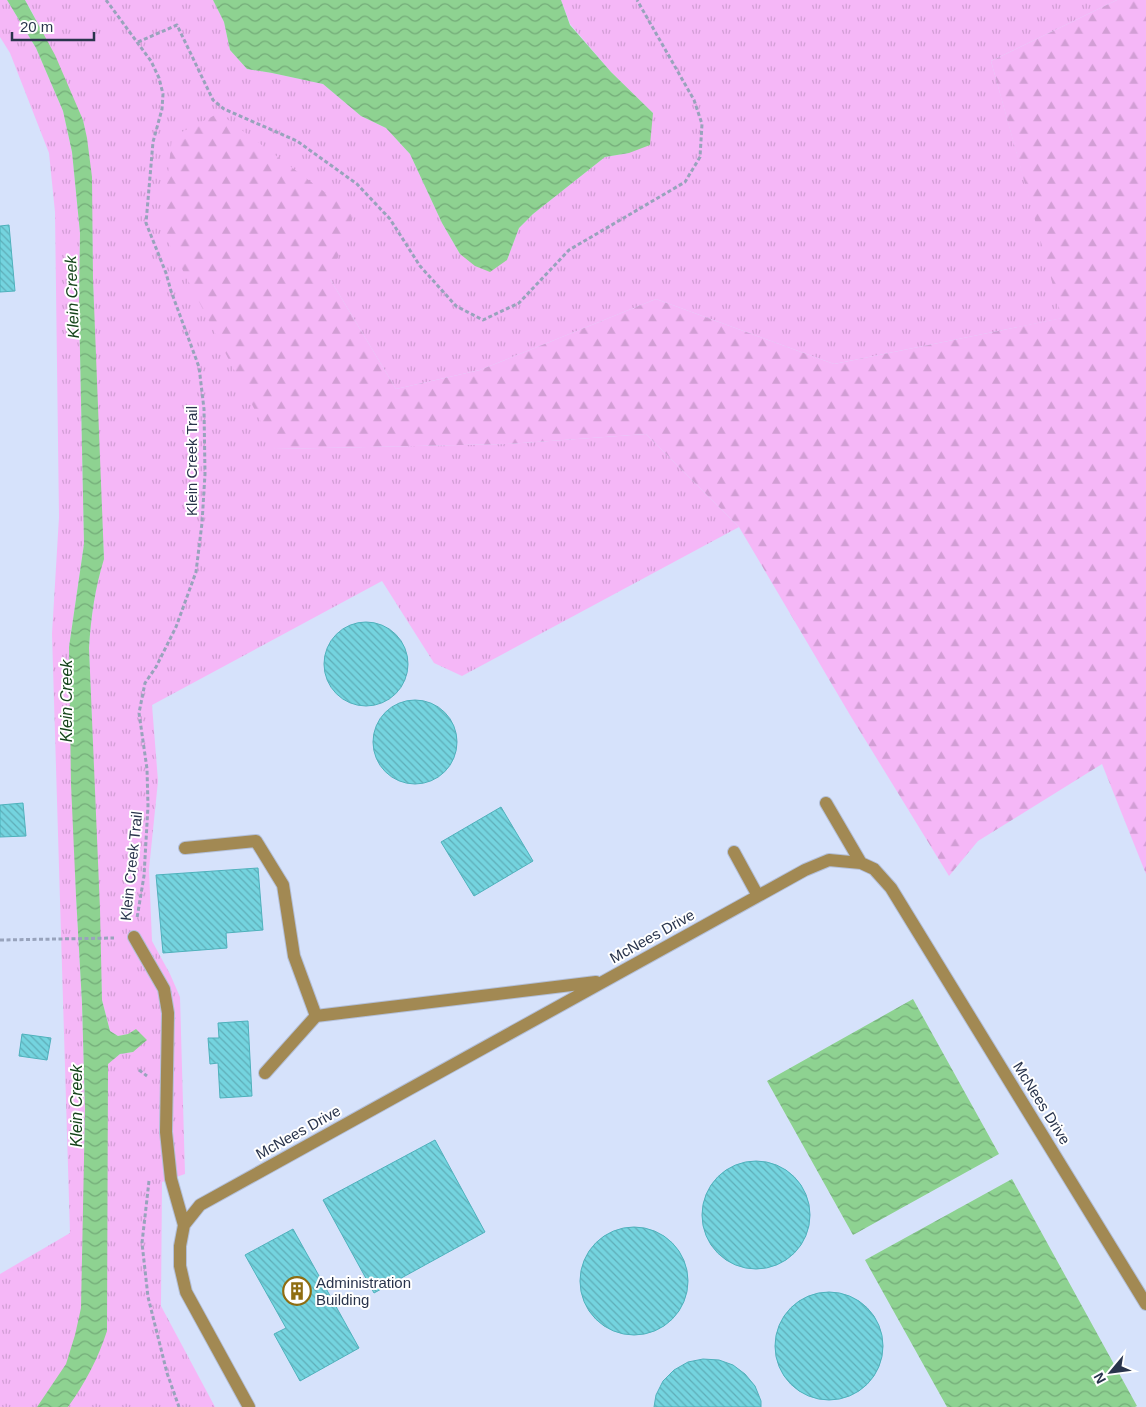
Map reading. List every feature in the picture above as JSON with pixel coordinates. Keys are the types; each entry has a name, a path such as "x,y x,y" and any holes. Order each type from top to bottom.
{"lane":[{"path":"826,803 861,863"},
{"path":"185,848 256,841 282,885 294,956 316,1016"},
{"path":"734,852 758,896"},
{"name":"McNees Drive","path":"249,1407 186,1292 180,1266 180,1246 184,1225 200,1205 805,870 829,860 861,863 874,869 891,888 1146,1304"},
{"path":"134,937 164,989 167,1005 166,1132 171,1179 184,1225"},
{"path":"648,942 654,953"},
{"path":"265,1073 316,1016 604,981"}],"path":[{"name":"Klein Creek Trail","path":"106,0 151,61 159,78 163,94 162,109 153,142 146,222 199,367 204,410 205,474 196,572 176,627 145,684 139,713 147,769 148,806 144,876 134,937"},
{"path":"138,42 177,25 213,100 224,109 297,141 357,184 390,219 420,266 456,306 483,320 519,303 569,250 685,182 700,157 702,124 694,100 637,0"},
{"path":"0,940 114,938"},
{"path":"151,1173 146,1197 142,1243 148,1297 167,1373 179,1407"}],"green space":[{"path":"0,0 7,0 36,48 63,111 72,152 80,233 79,304 84,544 69,647 76,896 85,1109 84,1185 107,1246 107,1064 120,1054 133,1052 129,1034 118,1036 110,1031 102,1000 89,648 94,603 104,558 95,351 91,180 83,120 25,0 213,0 224,22 230,50 247,69 323,84 361,116 386,128 410,154 442,223 460,254 507,260 519,228 533,214 605,157 629,153 653,113 611,72 570,24 561,0 1117,0 991,61 1063,318 834,364 656,299 480,370 396,389 330,279 219,113 275,449 507,444 646,434 739,527 462,676 434,663 382,581 152,705 158,781 149,869 152,941 180,997 185,1174 162,1182 161,1306 215,1407 0,1407 0,1274 70,1233 52,634 59,517 55,212 49,153 10,53 0,37"},
{"path":"1117,0 1146,0 1146,874 1102,764 978,841 949,876 850,715 739,527 646,434 507,444 275,449 162,230 172,137 219,113 354,214 330,279 396,389 480,370 656,299 834,364 1062,318 991,61"}],"water":[{"path":"7,0 25,0 55,55 83,120 87,138 92,177 93,279 104,559 94,603 89,648 102,1000 110,1031 118,1036 128,1034 136,1029 147,1040 133,1052 120,1054 108,1064 107,1331 100,1351 68,1407 37,1407 66,1364 81,1308 85,1109 82,1003 71,784 69,647 84,544 79,304 80,233 72,152 63,111 36,48"},
{"path":"213,0 561,0 570,25 611,72 653,113 650,145 629,153 605,157 533,214 519,228 507,260 490,272 475,266 460,254 442,223 410,154 386,128 361,116 323,84 247,69 230,50 224,22"},
{"path":"913,999 999,1154 853,1235 767,1081"},
{"path":"1012,1179 1137,1406 947,1407 865,1260"}],"building":[{"path":"9,225 15,291 0,292 0,226"},
{"path":"366,622 382,625 396,634 405,648 408,664 405,680 396,694 382,703 366,706 350,703 336,694 327,680 324,664 327,648 336,634 350,625"},
{"path":"415,700 431,703 445,712 454,726 457,742 454,758 445,772 431,781 415,784 399,781 385,772 376,758 373,742 376,726 385,712 399,703"},
{"path":"23,803 26,836 0,837 0,805"},
{"path":"501,807 533,861 474,896 441,842"},
{"path":"258,868 263,930 226,933 227,948 163,953 156,875"},
{"path":"248,1021 252,1096 220,1098 218,1063 210,1064 208,1038 219,1038 218,1023"},
{"path":"22,1034 51,1038 47,1060 19,1056"},
{"path":"435,1140 485,1232 374,1293 323,1200"},
{"path":"756,1161 777,1165 794,1177 806,1194 810,1215 806,1236 794,1253 777,1265 756,1269 735,1265 718,1253 706,1236 702,1215 706,1194 718,1177 735,1165"},
{"path":"634,1227 655,1231 672,1243 684,1260 688,1281 684,1302 672,1319 655,1331 634,1335 613,1331 596,1319 584,1302 580,1281 584,1260 596,1243 613,1231"},
{"name":"Administration Building","path":"293,1229 359,1348 300,1381 274,1334 286,1328 245,1255"},
{"path":"829,1292 850,1296 867,1308 879,1325 883,1346 879,1367 867,1384 850,1396 829,1400 808,1396 791,1384 779,1367 775,1346 779,1325 791,1308 808,1296"},
{"path":"703,1359 719,1360 733,1365 745,1374 755,1386 761,1401 761,1407 654,1407 656,1395 663,1381 674,1370 688,1362"}],"place":[{"name":"Administration Building","path":"297,1291"}],"water label":[{"name":"Klein Creek","path":"72,297"},
{"name":"Klein Creek","path":"66,701"},
{"name":"Klein Creek","path":"76,1106"}]}
